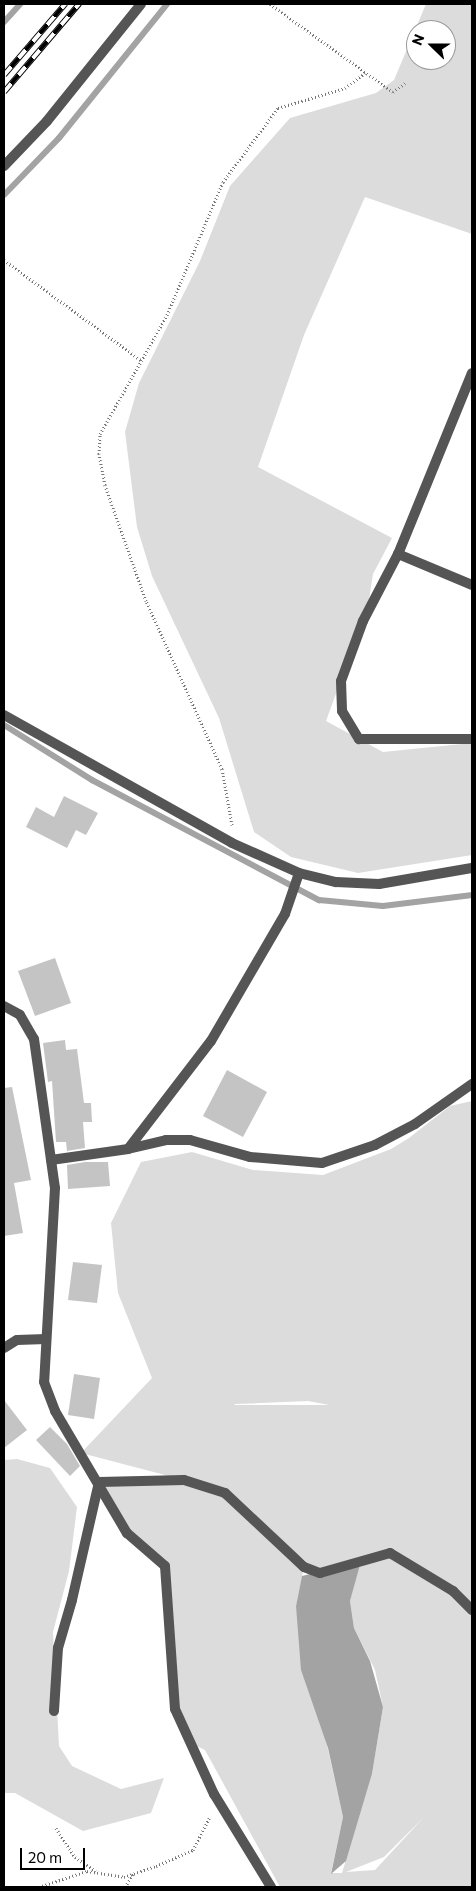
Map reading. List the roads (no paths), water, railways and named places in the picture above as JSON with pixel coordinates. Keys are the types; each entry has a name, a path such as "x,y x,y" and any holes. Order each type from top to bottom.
{"street":[{"path":"4,166 47,120 141,4"},
{"path":"472,373 398,554 363,621 341,681 342,710 359,739 472,739"},
{"path":"398,554 472,585"},
{"path":"4,715 232,843 298,874 336,882 379,884 472,868"},
{"path":"128,1150 211,1041 289,901 298,874"},
{"path":"4,1006 20,1015 34,1039 55,1188 44,1382 55,1411 99,1482 127,1533 165,1566 175,1709 218,1802 271,1887"},
{"path":"51,1160 128,1150 166,1140 190,1140 250,1157 322,1163 375,1145 415,1124 472,1084"},
{"path":"4,1348 17,1340 46,1340"},
{"path":"99,1482 184,1480 225,1493 304,1567 320,1573 390,1552 453,1591 472,1610"},
{"path":"54,1711 58,1648 72,1600 99,1482"}],"waterway":[{"path":"4,22 20,4"},
{"path":"4,195 59,138 167,4"},
{"path":"4,725 92,780 319,900 383,906 472,895"}],"railway":[{"path":"4,75 65,4"},
{"path":"4,92 79,4"}]}
